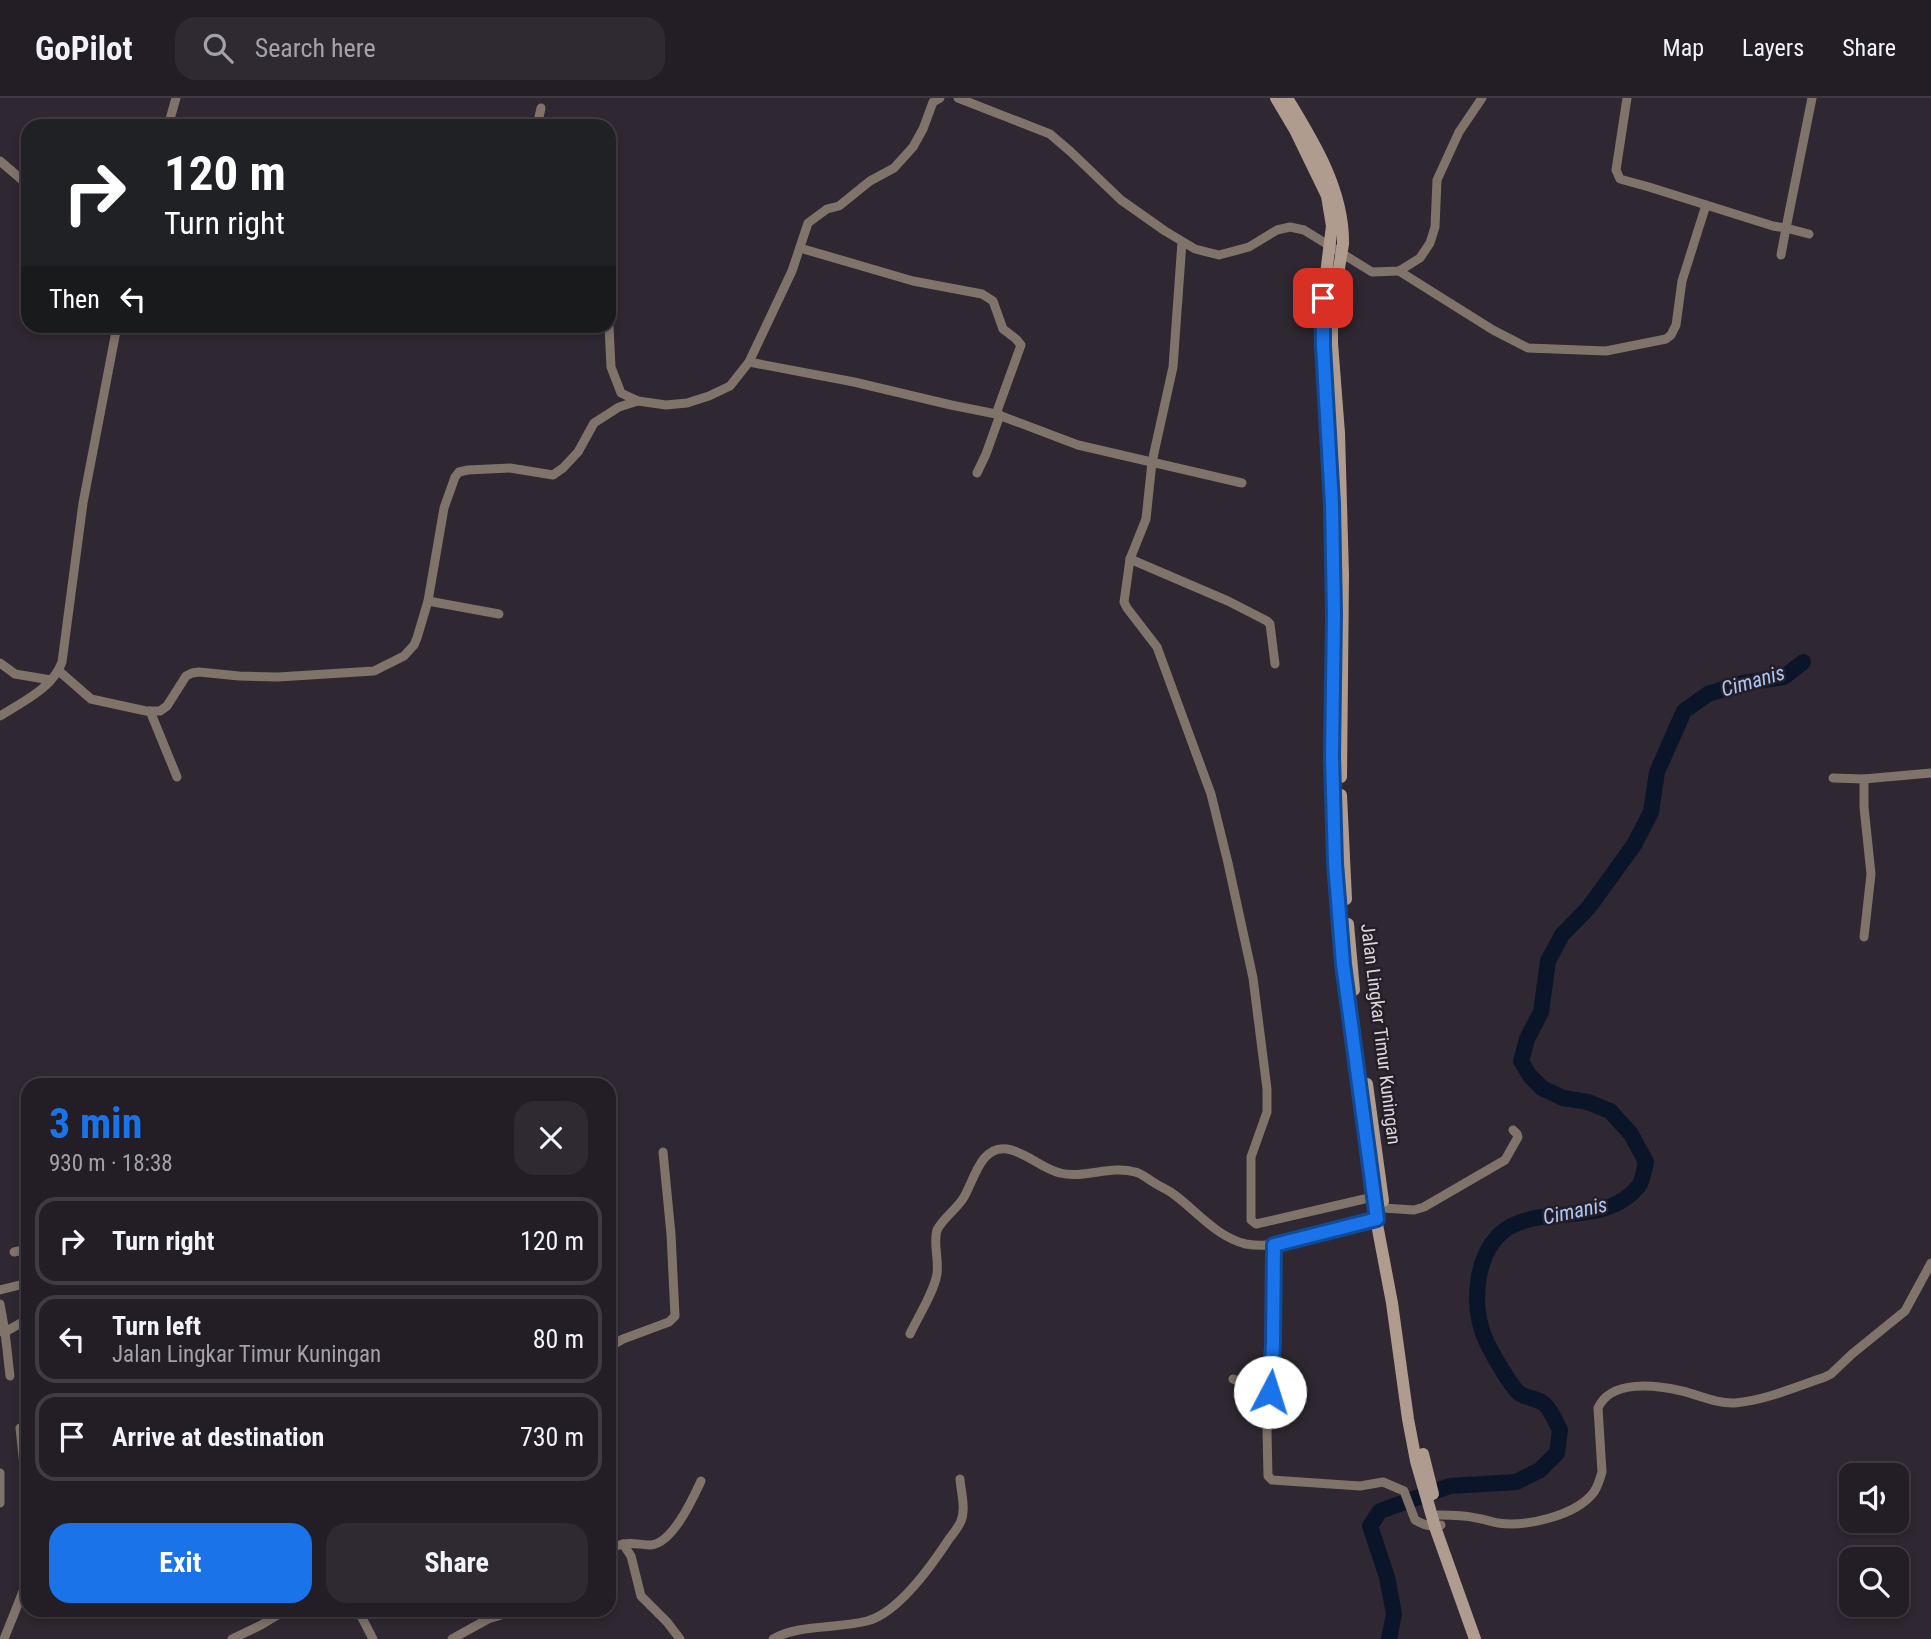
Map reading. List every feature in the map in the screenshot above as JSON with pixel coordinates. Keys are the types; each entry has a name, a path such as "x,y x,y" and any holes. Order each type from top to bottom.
{"main road":[{"name":"Jalan Lingkar Timur Kuningan","path":"1276,98 1327,195 1332,226 1323,298 1323,346 1332,494 1332,756 1335,863 1343,964 1373,1196 1380,1214"},
{"name":"Jalan Lingkar Timur Kuningan","path":"1287,98 1313,140 1330,178 1343,233 1332,310 1343,575 1340,771 1346,909 1380,1214 1425,1478 1436,1517 1483,1639"},
{"path":"1436,1517 1475,1639"}],"street":[{"path":"170,119 176,98"},
{"path":"609,333 611,367 621,393 638,401 666,405 687,404 730,386 748,362 792,271 808,223 827,209 839,206 870,181 894,168 913,147 933,102 940,98"},
{"path":"958,98 1050,134 1121,200 1195,250 1219,255 1249,247 1277,230 1290,227 1304,230 1372,272 1399,271 1420,258 1430,243 1435,227 1437,180 1459,132 1482,98"},
{"path":"1627,98 1616,170 1619,179 1773,226 1809,234"},
{"path":"1781,255 1812,98"},
{"path":"539,119 541,108"},
{"path":"0,161 21,179"},
{"path":"1399,271 1493,330 1528,348 1606,351 1665,339 1671,335 1676,325 1682,281 1706,205"},
{"path":"1182,242 1173,366 1152,462 1146,519 1130,559 1124,602 1157,647 1210,794 1253,978 1267,1100 1266,1117 1251,1157 1251,1220 1256,1224 1373,1196"},
{"path":"800,248 914,281 982,295 993,301 1003,329 1021,344 986,454 977,473"},
{"path":"0,716 42,689 59,671 62,662 83,503 116,333"},
{"path":"748,362 998,414 1079,445 1242,483"},
{"path":"59,671 90,699 150,711 167,706 186,676 192,673 278,677 374,671 404,656 414,645 428,601 444,508 459,472 510,468 553,475 578,452 594,423 619,407 638,401"},
{"path":"1130,559 1228,601 1267,621 1275,664"},
{"path":"428,601 499,614"},
{"path":"0,663 15,674 51,680"},
{"path":"150,711 177,777"},
{"path":"1833,778 1864,779 1931,773"},
{"path":"1864,779 1871,874 1864,937"},
{"path":"910,1334 936,1281 937,1230 965,1195 982,1161 992,1151 1008,1149 1067,1174 1121,1170 1136,1172 1172,1194 1224,1235 1245,1244 1274,1245 1380,1214 1424,1207 1505,1160 1518,1137 1513,1130"},
{"path":"616,1343 669,1322 675,1316 663,1153"},
{"path":"1274,1245 1273,1344 1267,1431 1268,1476 1272,1480 1360,1486 1383,1482 1404,1491 1415,1520 1427,1526 1436,1517 1467,1516 1514,1523 1534,1521 1566,1512 1588,1498 1600,1482 1602,1472 1598,1408 1607,1396 1620,1389 1640,1386 1678,1390 1732,1403 1772,1395 1825,1377 1905,1311 1931,1264"},
{"path":"14,1252 21,1250"},
{"path":"0,1290 21,1285"},
{"path":"0,1304 10,1376"},
{"path":"2,1332 21,1322"},
{"path":"1233,1379 1270,1392"},
{"path":"20,1428 21,1437"},
{"path":"0,1473 0,1503"},
{"path":"779,1637 794,1630 840,1627 871,1620 897,1604 933,1564 962,1520 960,1479"},
{"path":"616,1546 639,1543 651,1545 664,1537 680,1521 701,1480"},
{"path":"623,1544 631,1556 641,1596 680,1639"},
{"path":"4,1639 21,1596"},
{"path":"232,1639 274,1617"},
{"path":"362,1617 373,1639"},
{"path":"452,1639 494,1617"}],"waterway":[{"name":"Cimanis","path":"1389,1639 1394,1614 1387,1577 1370,1526 1380,1511 1450,1486 1516,1482 1540,1470 1557,1453 1560,1430 1546,1405 1522,1395 1515,1389 1497,1362 1484,1335 1479,1319 1477,1293 1479,1276 1489,1247 1506,1230 1526,1220 1597,1210 1619,1202 1638,1187 1643,1175 1646,1162 1631,1134 1610,1111 1588,1102 1563,1098 1542,1088 1530,1076 1521,1061 1527,1039 1541,1012 1548,961 1562,935 1589,907 1634,845 1651,812 1657,772 1684,711 1708,694 1743,683 1784,677 1803,662"}],"route":[{"path":"1270,1392 1274,1245 1377,1219 1343,964 1335,863 1332,756 1332,474 1323,346 1323,298"}]}
